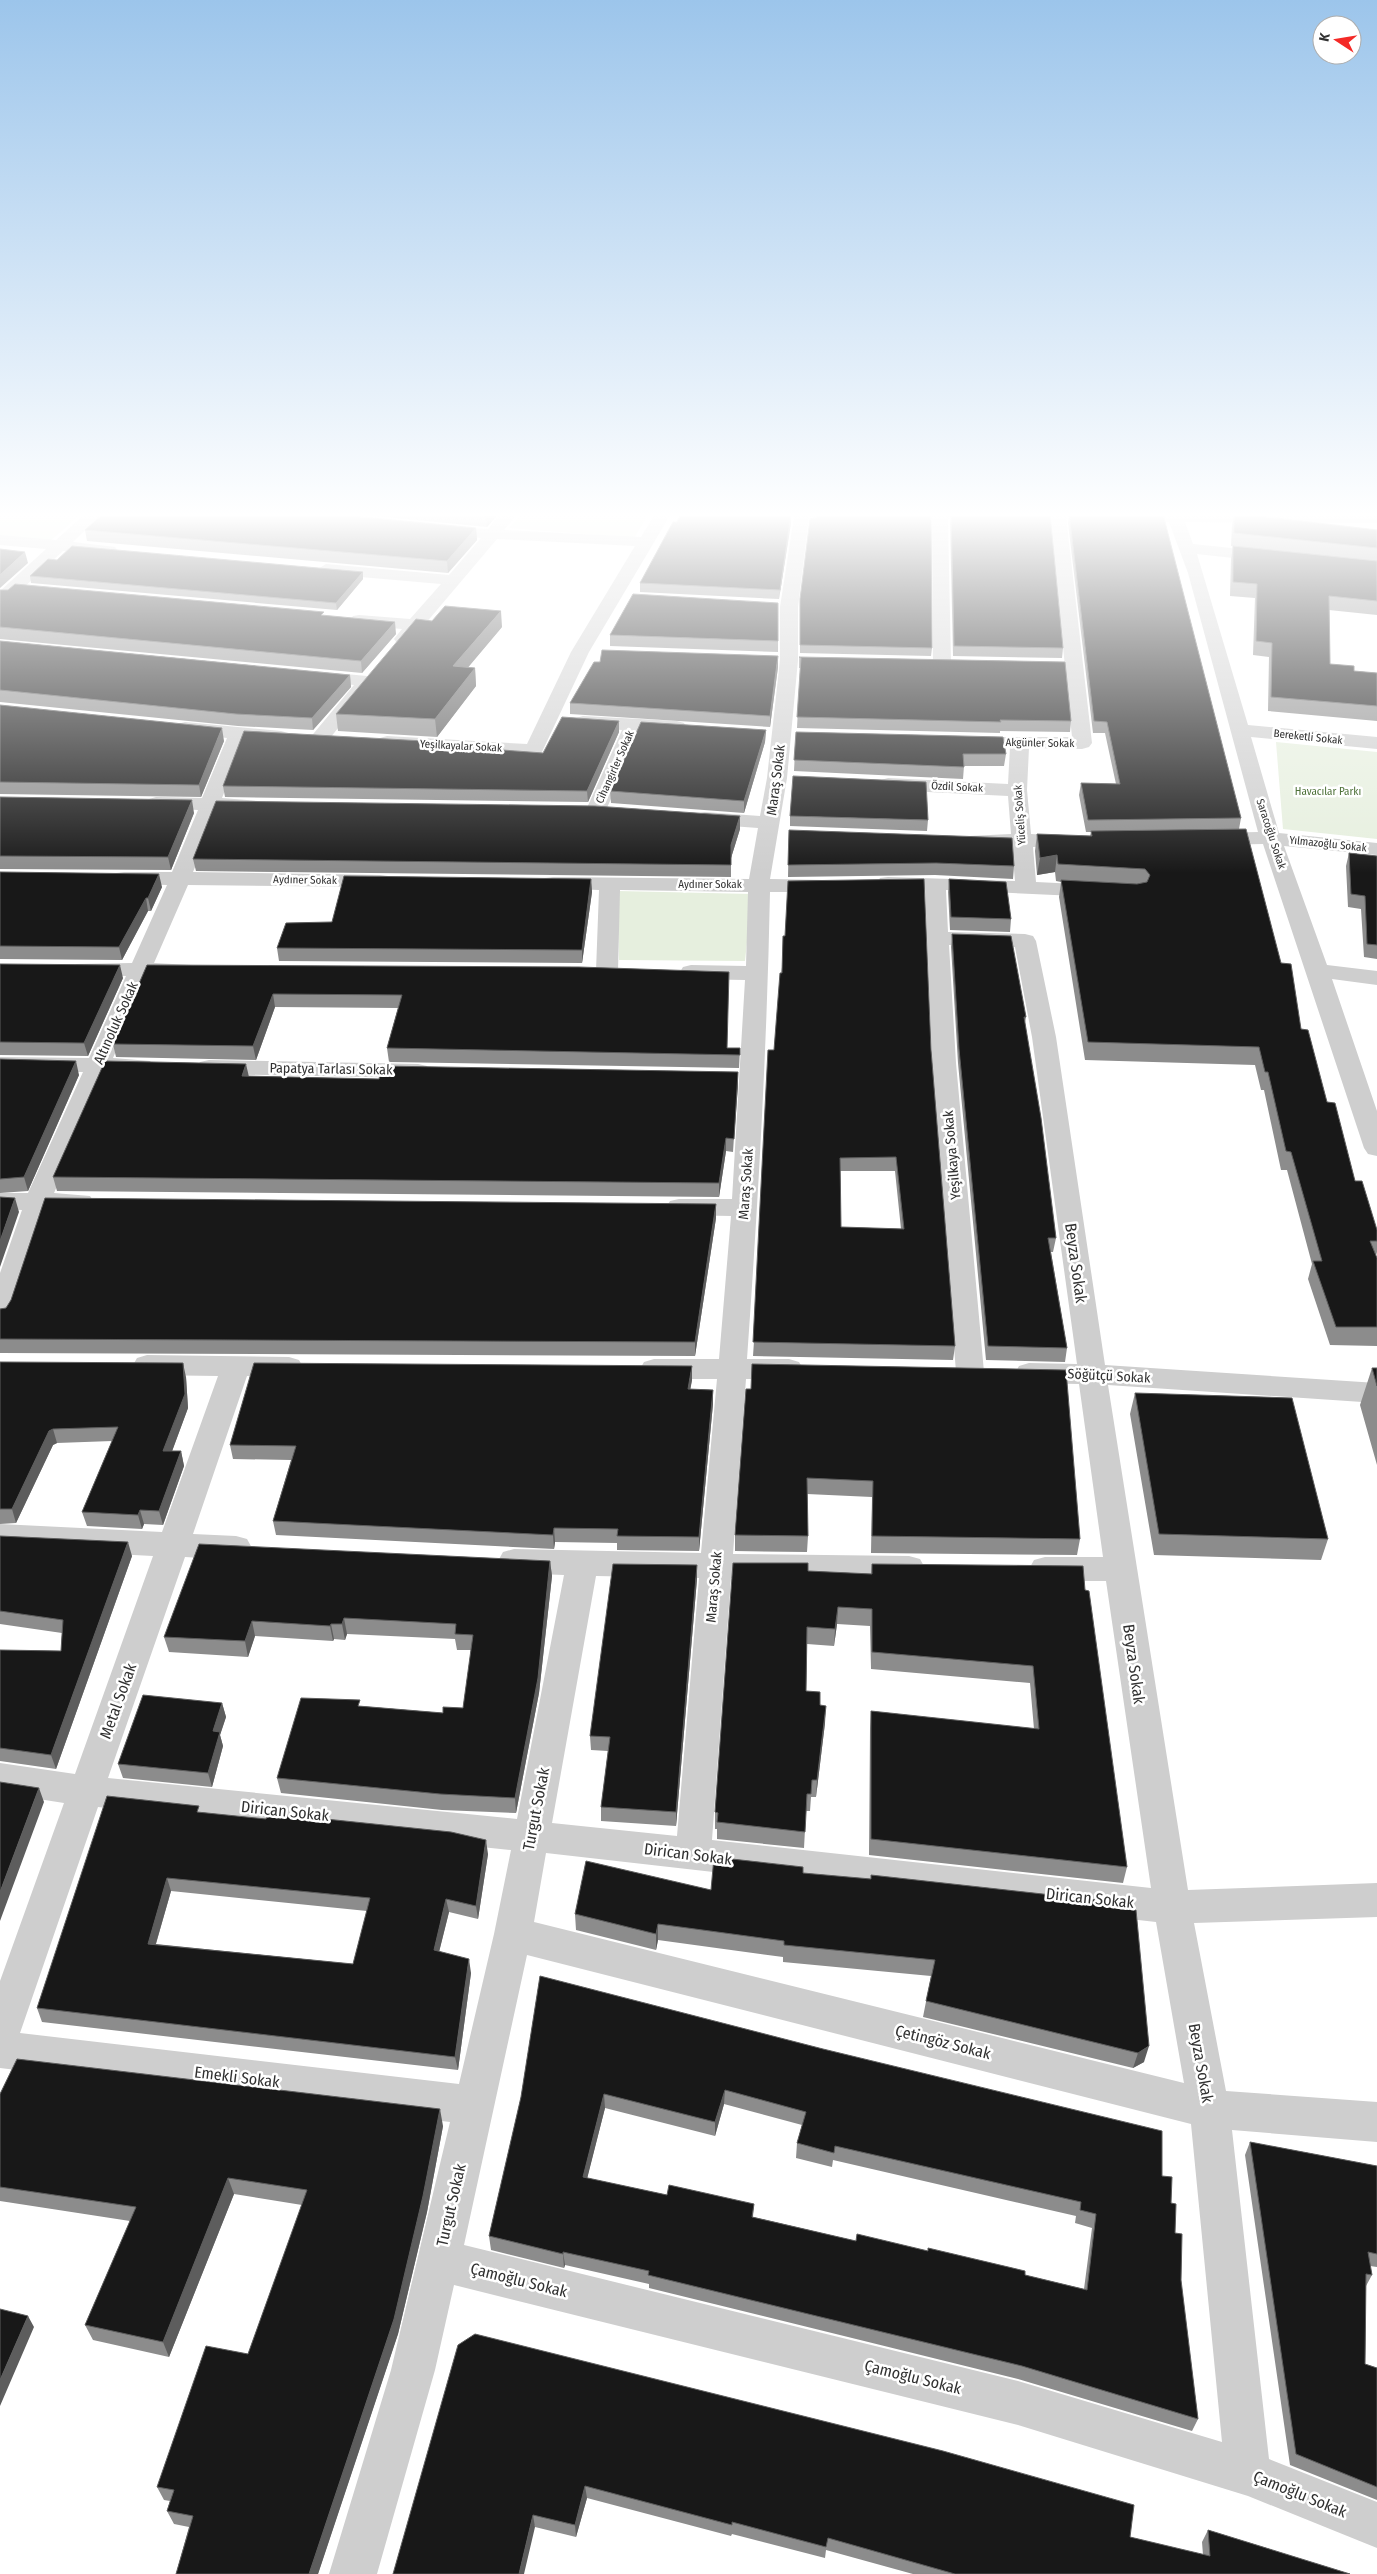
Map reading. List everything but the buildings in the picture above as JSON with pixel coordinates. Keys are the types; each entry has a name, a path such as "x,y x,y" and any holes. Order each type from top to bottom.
{"street":[{"path":"395,649 409,632"},
{"path":"592,632 580,652 549,720 693,728"},
{"name":"Maraş Sokak","path":"693,1855 745,1208 743,1076 757,973 759,884 776,830 782,735 799,661 794,632"},
{"path":"942,632 942,665"},
{"path":"1055,666 1074,666 1070,632"},
{"name":"Saracoğlu Sokak","path":"1212,632 1271,838 1377,1148"},
{"path":"580,652 600,653"},
{"path":"770,660 799,661"},
{"path":"923,664 961,665"},
{"name":"Akgünler Sokak","path":"951,741 1082,743 1074,666"},
{"path":"297,674 372,674 319,739"},
{"name":"Yeşilkayalar Sokak","path":"368,742 534,750 549,720"},
{"name":"Cihangirler Sokak","path":"596,811 634,724"},
{"path":"168,727 238,734 338,740"},
{"name":"Bereketli Sokak","path":"1239,730 1377,743"},
{"path":"762,733 802,736"},
{"name":"Altınoluk Sokak","path":"0,1313 38,1201 180,879 212,804 238,734"},
{"name":"Yüceliş Sokak","path":"1020,743 1017,790 1026,888"},
{"path":"778,778 797,779"},
{"name":"Özdil Sokak","path":"867,782 1017,790"},
{"path":"138,803 271,805"},
{"path":"684,817 776,830"},
{"name":"Yılmazoğlu Sokak","path":"1191,839 1271,838 1377,849"},
{"path":"954,839 1022,841 1091,840"},
{"name":"Aydıner Sokak","path":"104,878 400,881"},
{"name":"Aydıner Sokak","path":"530,882 935,883 1114,892"},
{"path":"607,971 610,883"},
{"name":"Yeşilkaya Sokak","path":"935,883 944,1064 970,1372"},
{"name":"Beyza Sokak","path":"938,938 1025,941 1044,1037 1091,1374 1172,1907 1209,2109 1218,2175 1248,2473"},
{"path":"60,969 200,970"},
{"path":"667,971 757,973"},
{"path":"1318,971 1377,978"},
{"name":"Papatya Tarlası Sokak","path":"0,1064 445,1071"},
{"path":"0,1201 107,1202"},
{"path":"656,1207 745,1208"},
{"path":"118,1365 316,1367"},
{"name":"Metal Sokak","path":"0,2035 175,1545 236,1367"},
{"path":"626,1369 733,1368 812,1370"},
{"name":"Söğütçü Sokak","path":"941,1372 1091,1374 1377,1393"},
{"path":"0,1536 264,1549"},
{"path":"483,1559 582,1564 716,1567 943,1568"},
{"name":"Turgut Sokak","path":"353,2574 413,2370 513,1934 582,1564"},
{"path":"1012,1568 1120,1569"},
{"name":"Dirican Sokak","path":"0,1778 86,1791 531,1836 1172,1907 1377,1900"},
{"name":"Çetingöz Sokak","path":"513,1934 1209,2109 1377,2122"},
{"name":"Emekli Sokak","path":"0,2048 474,2105"},
{"name":"Çamoğlu Sokak","path":"439,2260 1018,2403 1248,2473 1377,2525"}],"green space":[{"name":"Havacılar Parkı","path":"1276,742 1377,752 1377,839 1283,829"},
{"path":"618,891 752,894 745,961 619,960"}]}
